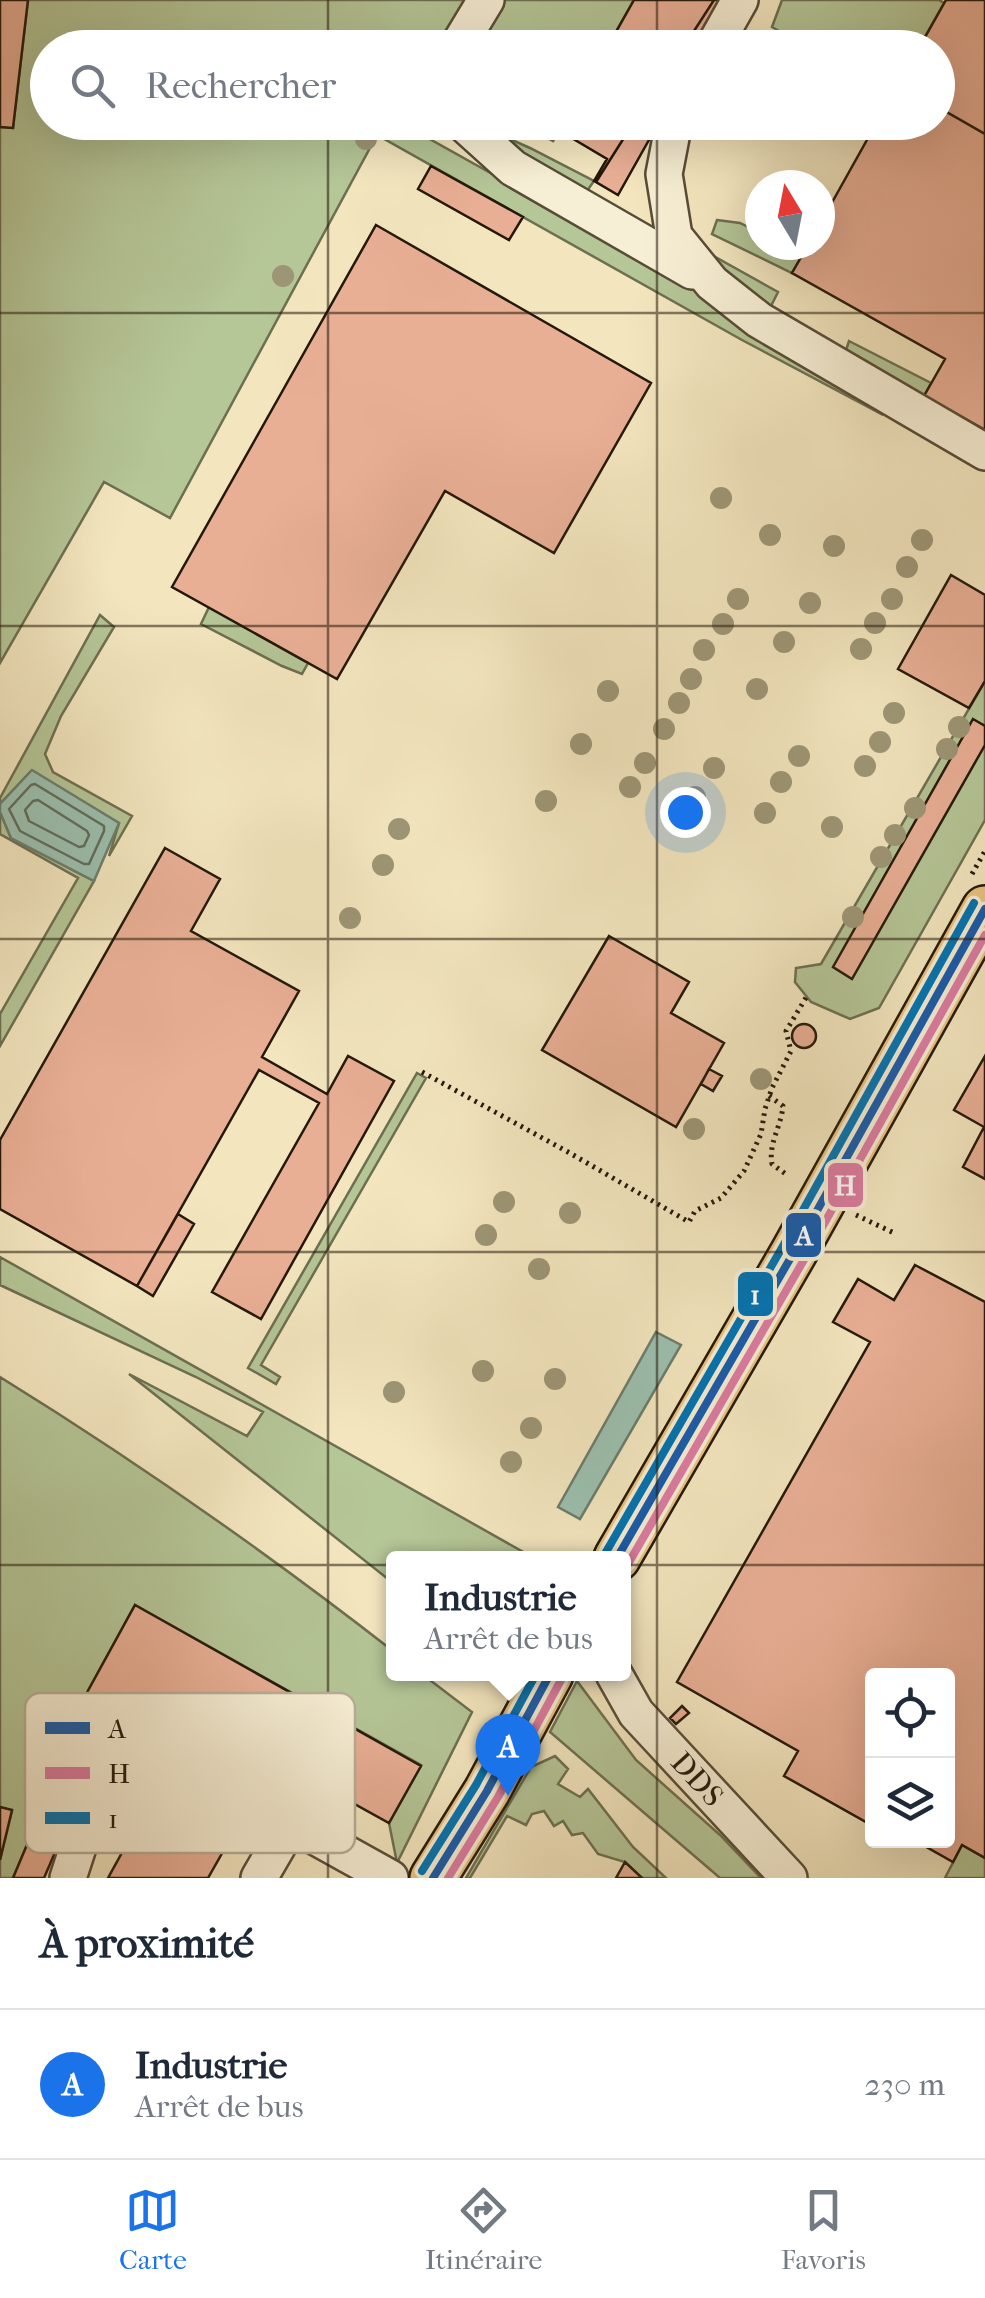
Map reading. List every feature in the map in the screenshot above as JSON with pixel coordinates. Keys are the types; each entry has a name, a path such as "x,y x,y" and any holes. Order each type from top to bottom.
{"main road":[{"path":"621,1551 985,909"},
{"path":"433,1878 546,1681"}],"lane":[{"path":"468,30 486,0"},
{"path":"723,30 740,0"},
{"path":"482,140 512,168 712,283 760,320 985,452"},
{"path":"671,140 664,174 674,236 712,283"},
{"name":"DDS","path":"618,1681 636,1713 789,1878"},
{"path":"68,1878 76,1853"},
{"path":"259,1878 274,1853"},
{"path":"345,1853 390,1878"}],"path":[{"path":"422,1072 689,1222 695,1211 721,1198 744,1171 761,1134 769,1096 791,1051 786,1031 806,996"},
{"path":"769,1096 783,1106 769,1150 772,1164 787,1175"},
{"path":"856,1216 894,1233"}],"shaded area":[{"path":"28,0 466,0 446,30 30,30 30,140 374,140 170,518 104,482 0,663 0,127 13,128"},
{"path":"497,0 634,0 617,30 489,30"},
{"path":"782,0 944,3 929,30 772,27"},
{"path":"386,140 431,140 720,301 739,328 883,415"},
{"path":"499,140 512,140 594,181 580,201"},
{"path":"717,220 740,223 745,226 745,250 712,234"},
{"path":"701,249 778,292 770,308 725,282"},
{"path":"765,260 800,260 792,273"},
{"path":"849,341 931,383 924,396 846,350"},
{"path":"209,607 308,663 302,674 201,624"},
{"path":"100,615 114,627 61,716 45,754 53,772 132,816 109,856 119,823 31,771 0,804"},
{"path":"985,681 985,820 879,1008 850,1019 811,1002 795,982 796,968 821,964"},
{"path":"0,812 11,838 94,881 0,1046 0,1014 78,878 0,834"},
{"path":"417,1073 426,1078 261,1365 280,1377 276,1384 248,1368"},
{"path":"0,1257 522,1551 386,1551 386,1577 129,1374 247,1436 263,1412 0,1285"},
{"path":"0,1377 249,1543 386,1646 386,1681 431,1681 472,1712 397,1863 389,1823 421,1765 355,1728 355,1693 292,1693 135,1605 87,1693 25,1693 25,1850 13,1878 0,1878 0,1860 12,1811 0,1807"},
{"path":"577,1681 636,1760 720,1835 761,1878 720,1878 550,1732"},
{"path":"555,1756 568,1769 558,1784 580,1797 588,1789 633,1847 666,1878 642,1878 625,1862 598,1854 583,1833 572,1835 563,1821 554,1826 544,1811 532,1814 526,1825 507,1816 470,1878 466,1878 531,1767"},
{"path":"962,1845 985,1858 985,1878 945,1878"}],"water":[{"path":"32,770 119,823 94,881 11,838 0,804"},
{"path":"656,1332 681,1345 580,1519 558,1507"}],"building":[{"path":"0,0 28,0 13,128 0,127"},
{"path":"634,0 714,0 695,30 617,30"},
{"path":"714,0 729,0 712,30 695,30"},
{"path":"946,0 985,0 985,134 955,117 955,30 929,30"},
{"path":"955,117 985,134 985,430 924,396 945,359 792,273 799,260 835,260 835,197 867,140 955,140"},
{"path":"575,140 623,140 594,181 607,159"},
{"path":"623,140 649,140 618,195 596,182"},
{"path":"431,166 523,217 509,240 418,189"},
{"path":"376,225 651,383 554,553 445,491 337,679 172,587"},
{"path":"951,575 985,595 985,681 969,708 898,669"},
{"path":"973,719 985,726 985,745 852,979 833,967"},
{"path":"165,848 220,879 191,931 299,991 262,1057 327,1094 348,1056 394,1081 261,1319 212,1292 319,1103 259,1070 137,1286 0,1209 0,1140"},
{"path":"609,936 689,982 671,1013 724,1043 676,1127 542,1050"},
{"path":"804,1024 813,1027 813,1045 804,1048 795,1045 792,1036 795,1027"},
{"path":"985,1056 985,1179 963,1167 984,1127 954,1110"},
{"path":"709,1069 722,1076 713,1091 701,1084"},
{"path":"178,1214 194,1224 153,1296 137,1286"},
{"path":"915,1265 985,1302 985,1858 962,1845 953,1862 928,1848 955,1848 955,1668 865,1668 865,1821 784,1776 798,1751 677,1682 870,1342 833,1322 858,1279 894,1300"},
{"path":"135,1605 291,1693 87,1693"},
{"path":"682,1706 689,1713 676,1724 670,1718"},
{"path":"355,1729 421,1766 389,1823 355,1804"},
{"path":"0,1807 12,1810 0,1860"},
{"path":"25,1850 25,1853 55,1853 44,1878 13,1878"},
{"path":"122,1853 222,1853 208,1878 108,1878"},
{"path":"625,1862 642,1878 616,1878"}],"transit line":[{"name":"1","path":"607,1551 783,1246 974,903"},
{"name":"A","path":"621,1551 985,909"},
{"name":"H","path":"631,1559 985,935"},
{"name":"1","path":"422,1871 476,1785 532,1681"},
{"name":"A","path":"433,1878 487,1791 546,1681"},
{"name":"H","path":"448,1878 498,1797 560,1681"}],"place":[{"name":"Industrie","path":"508,1796"}]}
